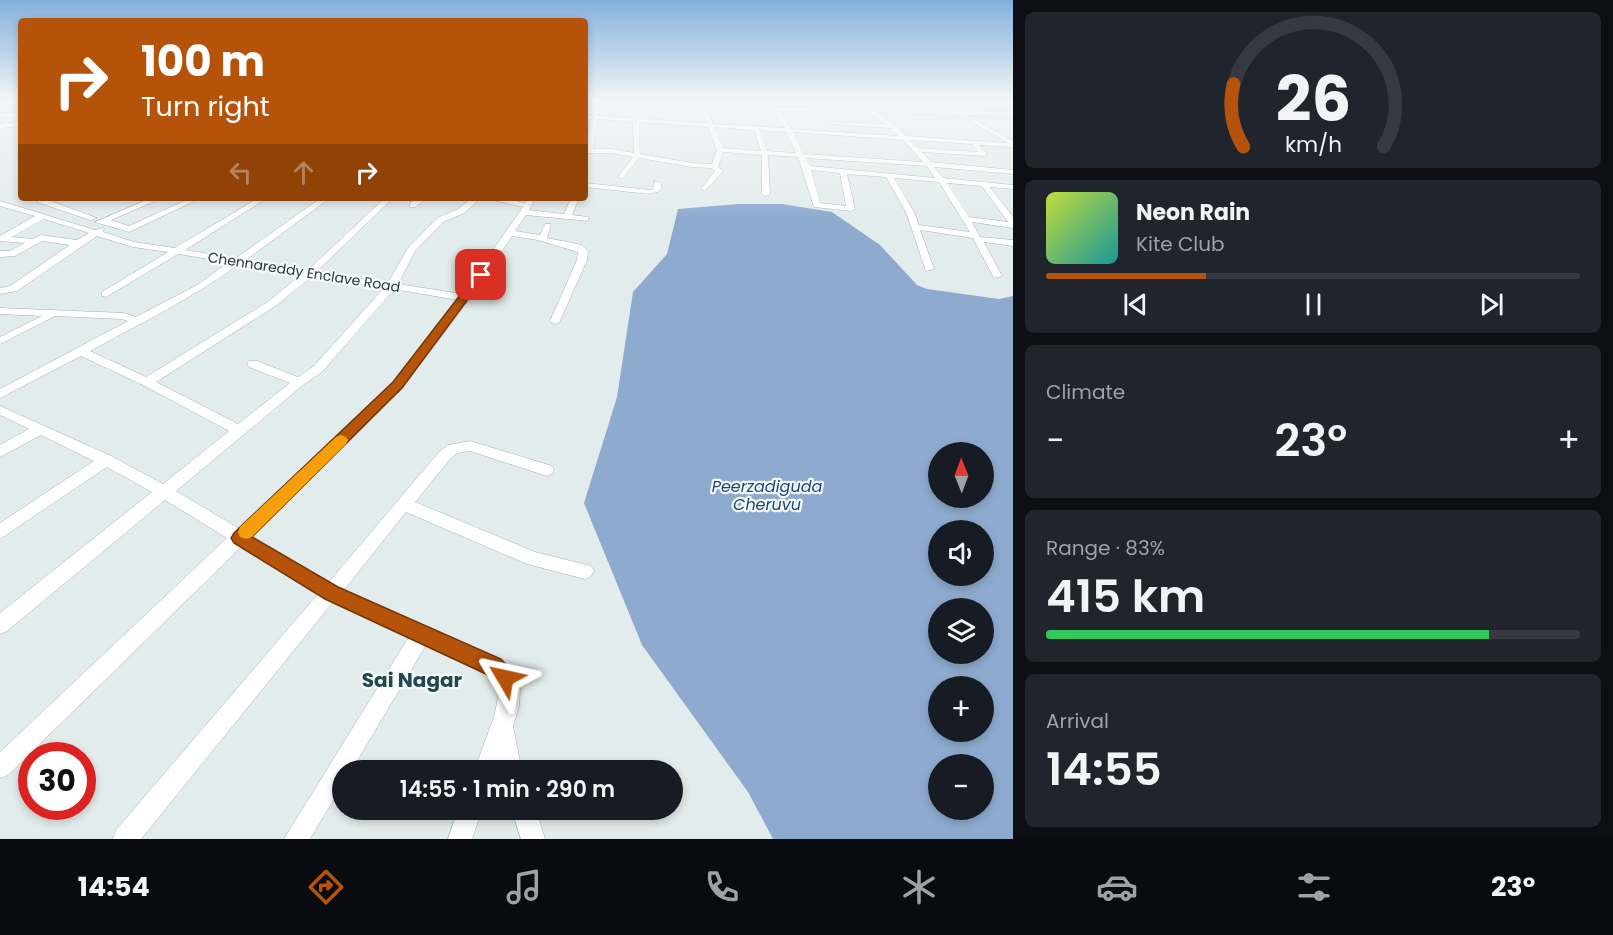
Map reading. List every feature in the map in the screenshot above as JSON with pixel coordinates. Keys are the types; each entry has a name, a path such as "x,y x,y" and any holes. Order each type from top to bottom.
{"street":[{"path":"622,177 637,155 637,140"},
{"path":"713,166 717,165 720,150 716,140"},
{"path":"760,140 765,154 766,194"},
{"path":"793,140 807,168 817,205 848,210 852,206 843,171"},
{"path":"870,140 873,144"},
{"path":"909,140 941,180 967,219 997,276"},
{"path":"948,140 1013,144"},
{"path":"918,150 984,154 973,142"},
{"path":"588,150 713,166 719,171 705,189"},
{"path":"720,150 1013,172"},
{"path":"842,150 845,159"},
{"path":"879,153 885,161"},
{"path":"807,168 1012,187"},
{"path":"889,176 910,212 929,269"},
{"path":"588,185 650,192 656,191 658,183"},
{"path":"984,184 1013,224"},
{"name":"Chennareddy Enclave Road","path":"0,197 44,216 91,225"},
{"path":"42,201 91,225 129,229 190,201"},
{"path":"0,291 12,289 78,243 91,225 151,201"},
{"path":"106,294 258,201"},
{"path":"0,394 201,287 322,201"},
{"path":"147,382 273,303 311,272 386,201"},
{"path":"413,205 418,201"},
{"path":"0,625 238,429 318,369 392,285 411,250 440,220 461,211 473,201"},
{"path":"505,201 567,217 585,219"},
{"path":"567,217 574,201"},
{"name":"Chennareddy Enclave Road","path":"0,203 19,205 91,225 144,245 174,252 465,298"},
{"path":"0,767 398,385 465,298 527,205"},
{"path":"31,241 2,239 31,220 44,216"},
{"path":"967,219 1013,224"},
{"path":"542,238 548,226"},
{"path":"915,227 1013,243"},
{"path":"508,233 542,238 545,242 579,247 584,251 555,321"},
{"path":"0,262 31,241 41,238 78,243"},
{"path":"0,254 12,254"},
{"path":"0,311 52,315 124,316 139,322"},
{"path":"0,341 52,315"},
{"path":"82,351 238,429"},
{"path":"253,364 299,382"},
{"path":"0,410 106,460 163,491 332,593 494,666 511,689 502,724 488,760"},
{"path":"0,452 40,429"},
{"path":"125,839 445,455 463,446 470,446 547,470"},
{"path":"0,532 106,460"},
{"path":"403,504 533,559 585,571"},
{"path":"296,839 422,634"},
{"path":"502,724 509,760"},
{"path":"460,839 467,820"},
{"path":"527,820 533,839"}],"water":[{"name":"Peerzadiguda Cheruvu","path":"738,204 782,204 832,212 880,245 917,285 927,289 999,299 1013,296 1013,839 773,839 748,792 642,645 584,503 617,397 633,292 667,254 678,209"}],"slow traffic":[{"path":"246,532 341,440"}],"district":[{"name":"Sai Nagar","path":"412,680"}],"route":[{"path":"481,275 398,385 240,538 332,593 494,666 505,678"}]}
